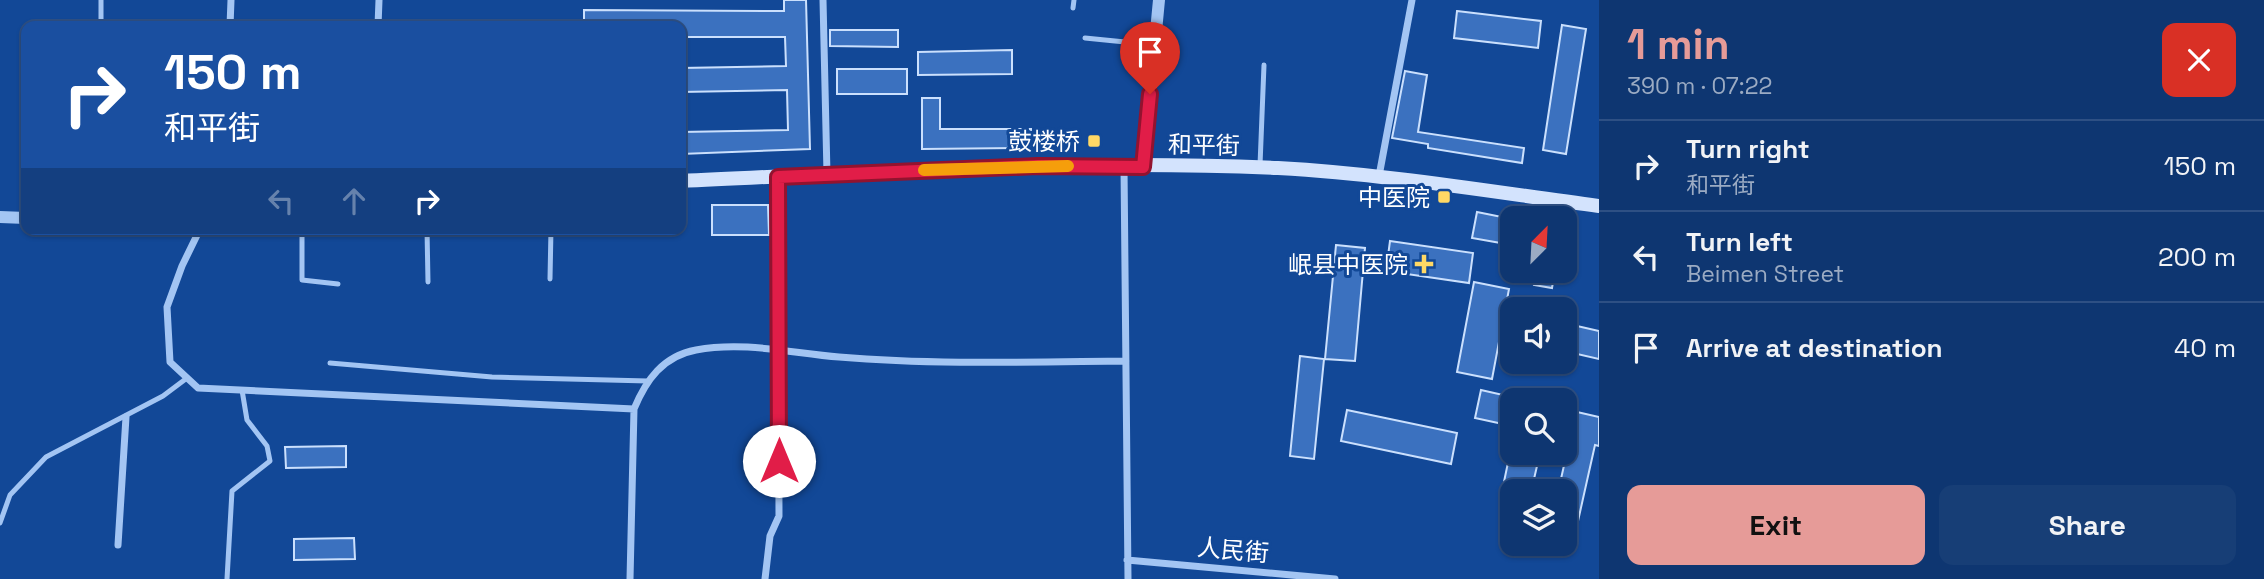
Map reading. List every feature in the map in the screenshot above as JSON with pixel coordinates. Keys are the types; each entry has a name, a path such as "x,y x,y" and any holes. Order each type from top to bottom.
{"main road":[{"name":"和平街","path":"686,181 1038,166 1260,168 1379,177 1599,205"}],"street":[{"path":"230,21 231,0"},
{"path":"378,21 379,0"},
{"path":"823,0 827,174"},
{"path":"1143,167 1159,0"},
{"path":"1379,177 1412,0"},
{"path":"1124,167 1128,579"},
{"path":"765,579 770,536 779,516 778,177"},
{"path":"0,217 21,218"},
{"path":"197,235 167,307 170,362 198,388 634,409"},
{"path":"629,579 634,409 656,370 675,357 696,350 779,349 838,357 965,363 1126,361"},
{"path":"118,545 126,417"},
{"name":"人民街","path":"1127,559 1335,579"}],"lane":[{"path":"100,21 101,0"},
{"path":"1073,8 1074,0"},
{"path":"1086,38 1155,45"},
{"path":"1260,168 1264,65"},
{"path":"1545,206 1546,199"},
{"path":"302,235 302,280 338,284"},
{"path":"427,235 428,282"},
{"path":"551,235 551,279"},
{"path":"330,363 492,377 648,381"},
{"path":"0,523 10,495 46,457 126,417 163,396 187,378"},
{"path":"227,579 232,491 270,461 267,446 247,420 242,390"}],"building":[{"path":"784,0 806,0 810,149 686,154 686,132 788,130 787,90 686,92 686,68 786,66 785,37 686,37 686,21 584,21 584,10 784,11"},
{"path":"1457,11 1541,21 1538,48 1454,38"},
{"path":"1562,25 1586,29 1566,154 1543,150"},
{"path":"830,30 898,30 898,47 830,46"},
{"path":"1012,50 1012,74 918,75 918,52"},
{"path":"837,69 907,69 907,94 837,94"},
{"path":"1405,71 1427,75 1418,132 1524,148 1522,163 1428,148 1428,144 1392,138"},
{"path":"922,98 940,98 940,129 1031,129 1031,148 922,149"},
{"path":"712,205 768,205 769,235 712,235"},
{"path":"1477,212 1500,217 1500,243 1472,238"},
{"path":"1390,241 1473,253 1469,283 1386,271"},
{"path":"1336,245 1365,248 1355,361 1325,359"},
{"path":"1474,282 1509,289 1507,297 1500,297 1500,337 1492,379 1457,372"},
{"path":"1534,284 1553,284 1552,288"},
{"path":"1577,326 1599,331 1599,359 1577,354"},
{"path":"1300,356 1324,359 1314,459 1290,456"},
{"path":"1481,390 1500,394 1500,423 1475,418"},
{"path":"1347,410 1457,433 1451,464 1341,441"},
{"path":"1577,412 1599,417 1599,446 1595,445 1578,521 1577,479 1561,479 1564,465 1577,465"},
{"path":"346,446 346,467 286,468 285,447"},
{"path":"1507,465 1537,465 1534,479 1505,479"},
{"path":"354,538 355,559 294,560 294,539"}],"slow traffic":[{"path":"924,170 1068,166"}],"place":[{"name":"鼓楼桥","path":"1094,141"},
{"name":"中医院","path":"1444,197"},
{"name":"岷县中医院","path":"1424,264"}],"route":[{"path":"779,461 778,177 1038,166 1143,167 1150,94"}]}
